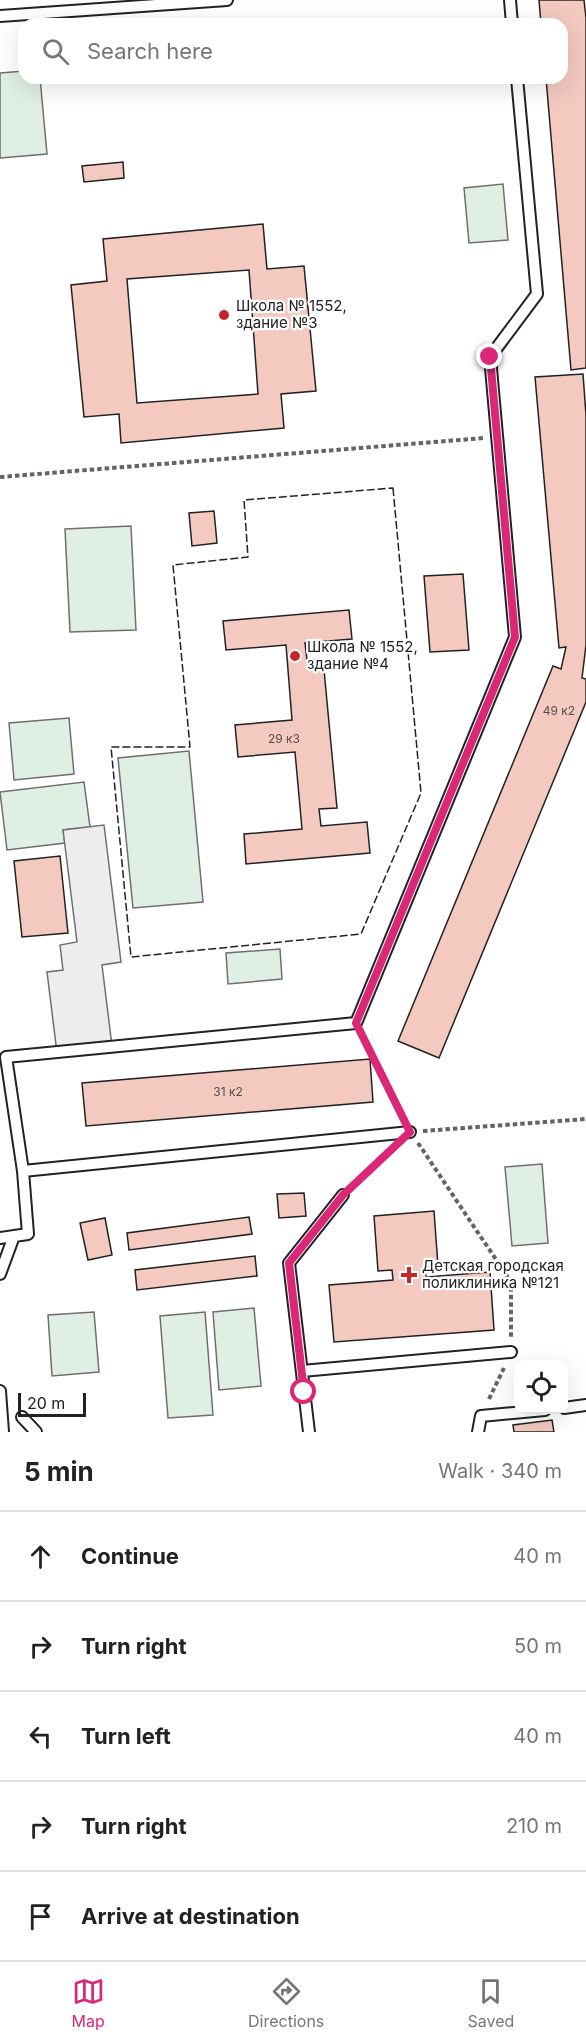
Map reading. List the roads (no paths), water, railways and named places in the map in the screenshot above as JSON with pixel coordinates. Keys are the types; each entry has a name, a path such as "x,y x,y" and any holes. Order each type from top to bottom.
{"lane":[{"path":"0,16 228,0"},
{"path":"510,0 512,18"},
{"path":"0,1238 28,1234 23,1171 3,1053 356,1023 515,637 490,357 537,294 518,84"},
{"path":"23,1171 410,1132"},
{"path":"309,1432 289,1263 343,1195"},
{"path":"0,1274 14,1236"},
{"path":"302,1371 511,1352"},
{"path":"0,1391 3,1432"},
{"path":"568,1407 586,1405"},
{"path":"478,1432 481,1416 514,1413"},
{"path":"22,1417 36,1432"}],"place":[{"name":"Школа № 1552, здание №3","path":"224,315"},
{"name":"Школа № 1552, здание №4","path":"295,656"},
{"name":"Детская городская поликлиника №121","path":"409,1275"}]}
